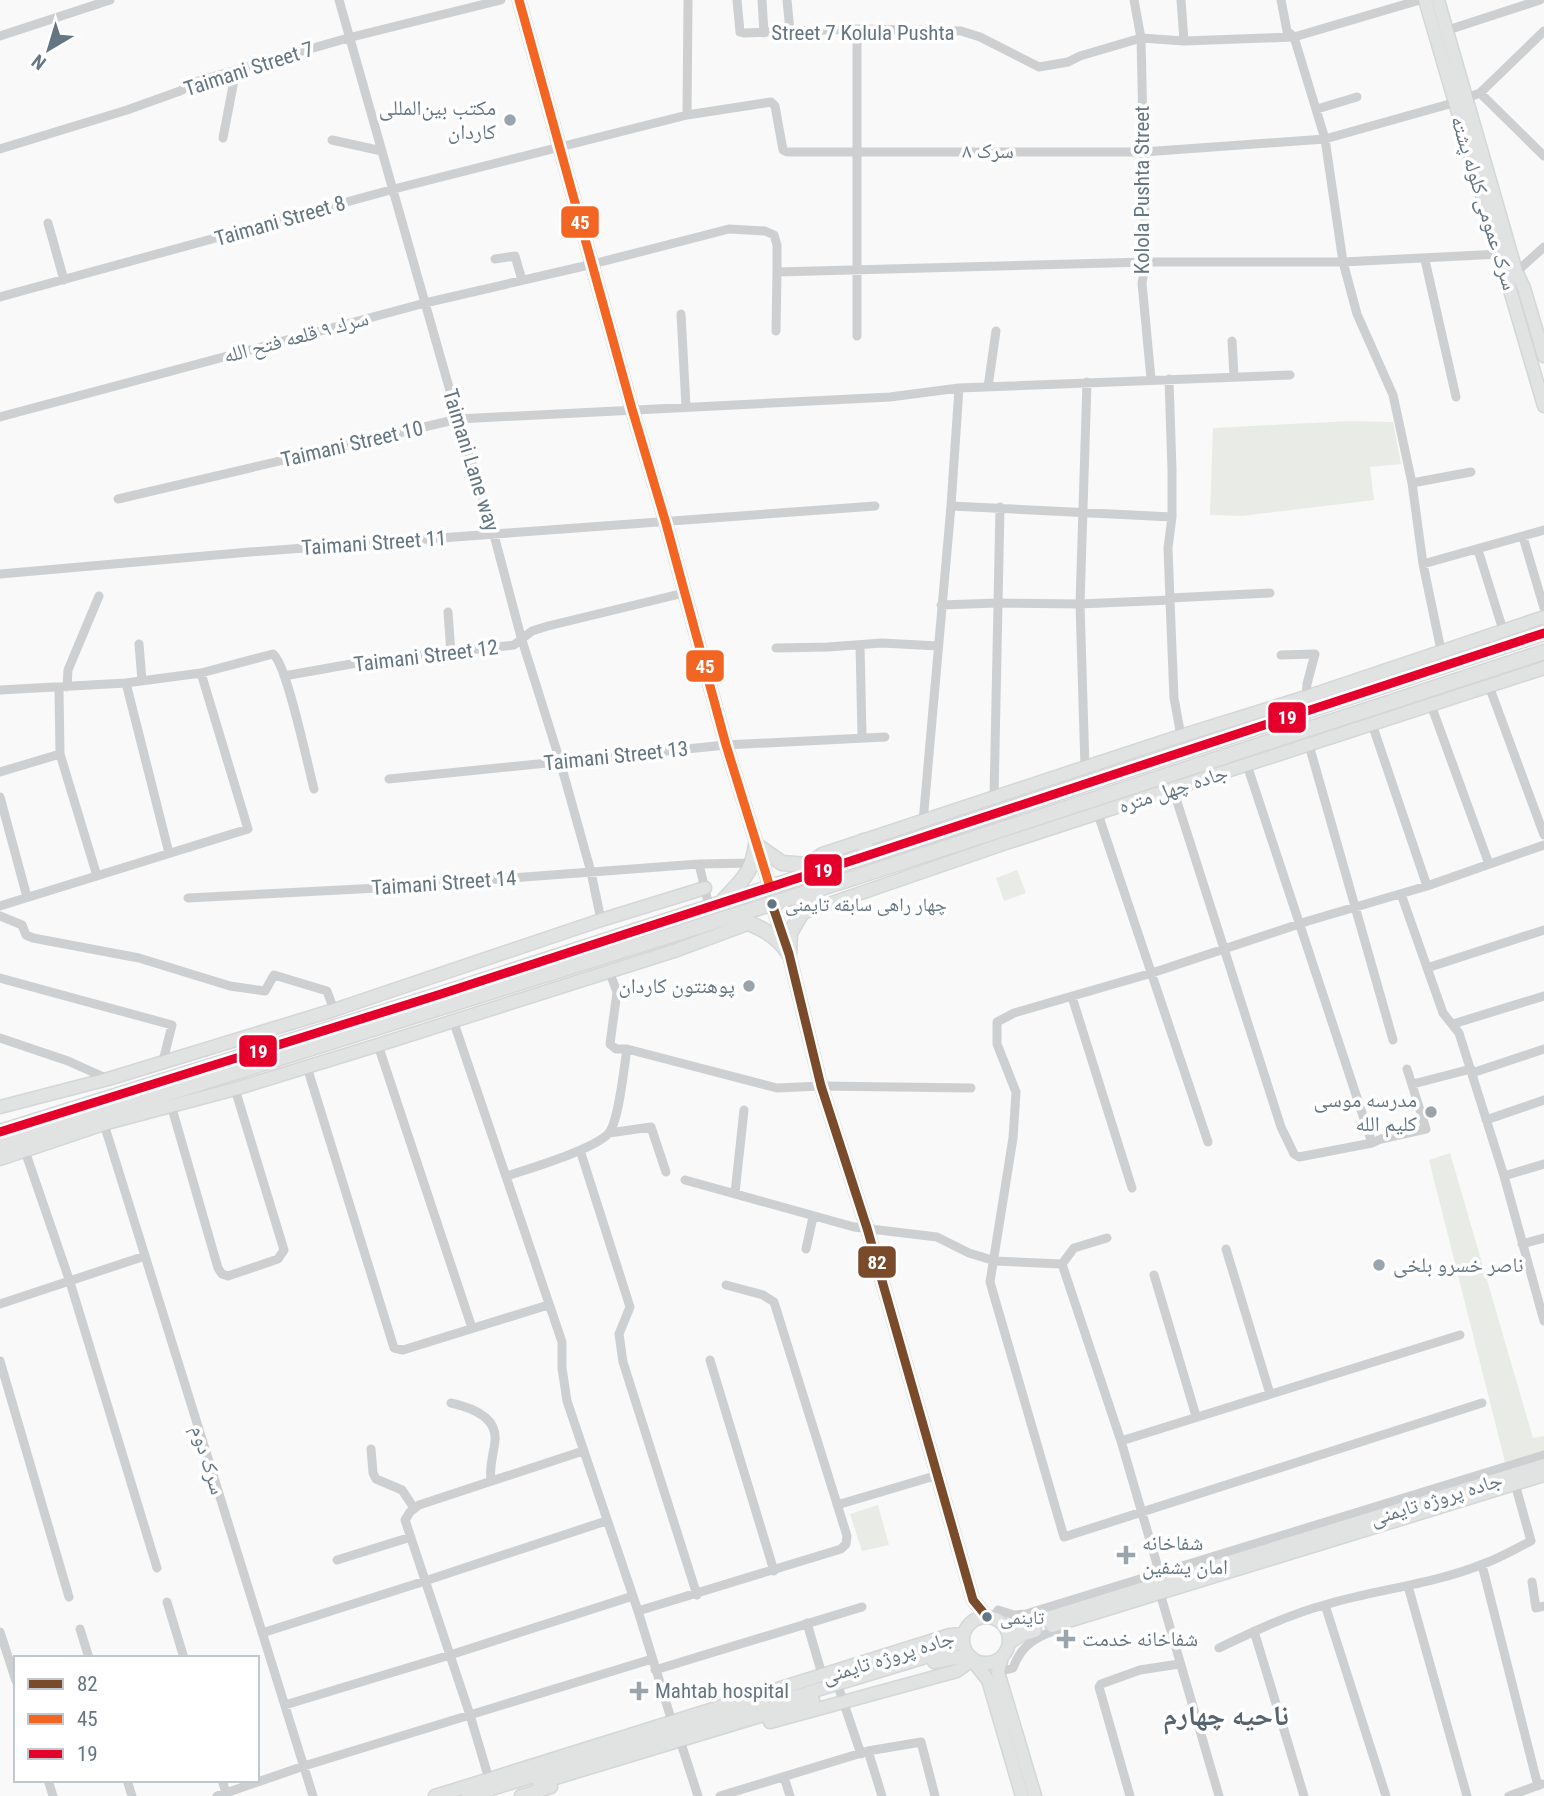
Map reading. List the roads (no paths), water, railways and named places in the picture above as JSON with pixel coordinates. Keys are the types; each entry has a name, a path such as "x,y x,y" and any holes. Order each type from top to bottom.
{"main road":[{"path":"519,0 726,745 770,887"},
{"name":"سرک عمومی کلوله پشته","path":"1422,0 1544,406"},
{"name":"سرک عمومی کلوله پشته","path":"1438,0 1474,95 1516,271 1524,288 1544,356"},
{"path":"0,1160 25,1151 96,1115 440,994 770,887 923,822 994,797 1544,617"},
{"path":"866,848 1131,770 1543,630"},
{"path":"0,1132 171,1105 235,1089 378,1045 677,950 724,924 772,904 1544,652"},
{"name":"جاده چهل متره","path":"803,913 1544,668"},
{"path":"1131,770 1136,785"},
{"path":"715,904 748,874 754,863 755,845"},
{"path":"755,845 782,863 811,869"},
{"path":"939,849 945,864"},
{"path":"0,1107 108,1079 334,1010 705,888"},
{"path":"789,954 790,933 815,890"},
{"path":"772,904 789,954 821,1086 867,1228 973,1600 1006,1628 1009,1643 998,1672 1035,1796"},
{"path":"0,1146 671,935 724,924 750,923 780,940 789,954"},
{"path":"724,924 750,923"},
{"path":"671,935 677,950"},
{"name":"جاده پروژه تایمنی","path":"1009,1643 1021,1635 1160,1587 1528,1465 1544,1465"},
{"name":"جاده پروژه تایمنی","path":"1006,1628 1018,1628 1515,1487 1544,1475"},
{"path":"973,1600 965,1630 964,1649 988,1680 1022,1796"},
{"path":"965,1630 972,1621 991,1618"},
{"name":"جاده پروژه تایمنی","path":"521,1796 824,1682 942,1652 953,1646 965,1630"},
{"path":"972,1660 989,1663 1002,1657"},
{"name":"جاده پروژه تایمنی","path":"435,1796 489,1779 842,1697 946,1658 972,1660"},
{"name":"جاده پروژه تایمنی","path":"468,1796 678,1735"},
{"name":"جاده پروژه تایمنی","path":"495,1796 678,1735"}],"street":[{"path":"0,36 110,0"},
{"name":"Taimani Lane way","path":"339,0 521,637 561,761 601,920"},
{"name":"Taimani Street 7","path":"0,149 127,110 180,91 198,81 348,38 501,0"},
{"path":"687,116 688,0"},
{"name":"Street 7 Kolula Pushta","path":"737,0 740,32 857,29 961,31 980,37 1039,67 1068,62 1080,55 1141,38 1184,41 1294,37 1422,0"},
{"path":"761,0 764,33"},
{"path":"787,0 790,31"},
{"name":"Kolola Pushta Street","path":"1134,0 1141,38 1146,262 1142,283 1151,379"},
{"path":"1181,0 1184,41"},
{"path":"1280,0 1286,31 1294,37 1325,139 1343,262 1357,314 1393,395 1412,483 1423,564 1441,650"},
{"path":"1448,30 1540,0"},
{"path":"857,29 857,337"},
{"path":"1544,31 1474,95 1544,156"},
{"path":"223,138 236,70"},
{"name":"سرک ۸","path":"561,148 687,116 771,102 775,106 784,151 1143,152 1325,139 1474,95"},
{"path":"1317,109 1357,97"},
{"path":"332,140 382,151"},
{"name":"Taimani Street 8","path":"0,297 394,189 561,148"},
{"path":"48,223 64,280"},
{"name":"سرك ٩ قلعه فتح الله","path":"0,417 425,303 729,229 748,229 774,235 777,271"},
{"path":"1508,283 1516,271 1544,247"},
{"path":"776,331 777,271 1146,262 1343,262 1425,260 1500,254"},
{"path":"495,259 515,256 522,280"},
{"path":"1425,260 1456,397"},
{"path":"681,314 686,407"},
{"path":"988,387 996,331"},
{"path":"1232,341 1234,376"},
{"name":"Taimani Street 10","path":"118,499 458,419 890,397 959,388 1290,374"},
{"path":"1169,379 1172,517 1168,548 1174,698 1181,736"},
{"path":"1085,767 1080,604 1087,382"},
{"path":"923,822 959,388"},
{"path":"1412,483 1471,472"},
{"name":"Taimani Street 11","path":"0,574 250,552 875,506"},
{"path":"951,506 1172,517"},
{"path":"994,797 1000,507"},
{"path":"1423,564 1544,530"},
{"path":"1523,537 1544,608"},
{"path":"1478,550 1503,630"},
{"name":"Taimani Street 12","path":"284,676 368,661 514,645 521,637 548,626 684,593"},
{"path":"941,605 1080,604 1270,593"},
{"path":"97,876 60,754 63,688 99,596"},
{"path":"449,612 451,653"},
{"path":"776,648 882,643 938,646"},
{"path":"139,644 142,681"},
{"path":"860,645 862,736"},
{"path":"0,690 142,681 201,673 273,654 277,657 284,676 314,789"},
{"path":"1281,655 1315,654 1306,697"},
{"path":"0,906 248,829 201,673"},
{"path":"126,683 169,853"},
{"path":"1489,687 1544,835"},
{"path":"1431,705 1489,864"},
{"path":"1372,724 1427,886"},
{"name":"Taimani Street 13","path":"389,779 726,745 862,736 886,737"},
{"path":"1309,745 1393,1040"},
{"path":"0,772 60,754"},
{"path":"1247,765 1372,1143"},
{"path":"1173,789 1281,1127 1294,1154 1298,1157 1311,1156 1426,1129 1407,1069"},
{"path":"0,797 27,897"},
{"path":"1098,814 1208,1142"},
{"path":"1482,1403 1064,1537 990,1282 1013,1139 1016,1091 997,1044 997,1022 1014,1013 1152,973 1427,886 1544,845"},
{"name":"Taimani Street 14","path":"188,898 378,888 699,864 754,863"},
{"path":"699,864 705,888 715,904"},
{"path":"1401,894 1443,1013 1459,1033 1504,1176 1544,1321"},
{"path":"0,916 22,925 26,935 33,938 139,958 230,986 265,990 274,975 327,991 334,1010"},
{"path":"1427,968 1544,930"},
{"path":"609,971 617,992 610,1044 616,1049 627,1049 777,1088 971,1087"},
{"path":"0,978 172,1025 163,1061"},
{"path":"1453,1024 1544,996"},
{"path":"1072,997 1132,1188"},
{"path":"453,1020 562,1342 562,1368 567,1401 606,1521 634,1596 655,1670 698,1796"},
{"path":"0,1038 68,1061 108,1079"},
{"path":"378,1045 472,1328"},
{"path":"609,1133 615,1119 627,1049"},
{"path":"1413,1084 1471,1071 1544,1049"},
{"path":"307,1067 394,1348 403,1350 548,1305"},
{"path":"171,1105 218,1268 222,1274 228,1276 278,1259 284,1250 235,1089"},
{"path":"1486,1121 1544,1100"},
{"path":"735,1192 744,1110"},
{"name":"سرک دوم","path":"96,1115 145,1256 313,1796"},
{"path":"507,1176 580,1150 609,1133 651,1127 666,1172"},
{"path":"580,1150 630,1307 619,1334 623,1362 697,1595"},
{"path":"25,1151 70,1282 157,1568"},
{"path":"1504,1176 1544,1164"},
{"path":"685,1180 735,1192 813,1217 867,1228 937,1237 969,1254 995,1261 1062,1264"},
{"path":"806,1249 813,1217"},
{"path":"1062,1264 1074,1248 1107,1238"},
{"path":"1522,1244 1544,1238"},
{"path":"1226,1249 1270,1394"},
{"path":"0,1304 145,1256"},
{"path":"1062,1264 1142,1512 1179,1664 1219,1796"},
{"path":"1154,1275 1196,1416"},
{"path":"638,1611 774,1571 841,1549 846,1544 847,1536 774,1302 763,1295 726,1285"},
{"path":"1121,1441 1460,1335"},
{"path":"710,1360 774,1571"},
{"path":"0,1361 69,1597"},
{"path":"451,1403 470,1407 485,1417 491,1425 495,1438 489,1465 491,1479"},
{"path":"371,1449 376,1479 400,1488 415,1508"},
{"path":"489,1779 405,1520 415,1508 491,1479 583,1451"},
{"path":"1528,1465 1544,1455"},
{"path":"837,1505 938,1475"},
{"path":"1219,1648 1254,1630 1325,1605 1482,1565 1531,1541 1515,1487 1544,1481"},
{"path":"862,1498 864,1509"},
{"path":"262,1633 606,1521"},
{"path":"337,1560 411,1537"},
{"path":"1482,1565 1541,1785 1509,1796"},
{"path":"1532,1582 1536,1608 1544,1606"},
{"path":"1408,1586 1467,1796"},
{"path":"991,1618 998,1610 1014,1615 1026,1614 1160,1587"},
{"path":"998,1672 1013,1668 1022,1648 1042,1635 1160,1587"},
{"path":"285,1705 634,1596"},
{"path":"167,1601 183,1656"},
{"path":"1325,1605 1386,1796"},
{"path":"655,1670 862,1606"},
{"path":"807,1623 824,1682"},
{"path":"80,1629 88,1656"},
{"path":"1254,1630 1304,1796"},
{"path":"0,1632 14,1675"},
{"path":"259,1781 652,1659"},
{"path":"1130,1796 1099,1687 1140,1670 1179,1664"},
{"path":"842,1697 882,1796"},
{"path":"720,1796 864,1753 921,1742 935,1796"},
{"path":"784,1777 790,1796"},
{"path":"222,1794 257,1782"}],"place":[{"name":"مکتب بین‌المللی کاردان","path":"510,120"},
{"name":"چهار راهی سابقه تایمنی","path":"772,904"},
{"name":"پوهنتون کاردان","path":"749,986"},
{"name":"مدرسه موسی کلیم الله","path":"1431,1112"},
{"name":"ناصر خسرو بلخی","path":"1379,1265"},
{"name":"شفاخانه امان یشفین","path":"1126,1555"},
{"name":"تاینمی","path":"987,1617"},
{"name":"شفاخانه خدمت","path":"1066,1639"},
{"name":"Mahtab hospital","path":"639,1691"}],"district":[{"name":"ناحیه چهارم","path":"1226,1715"}]}
